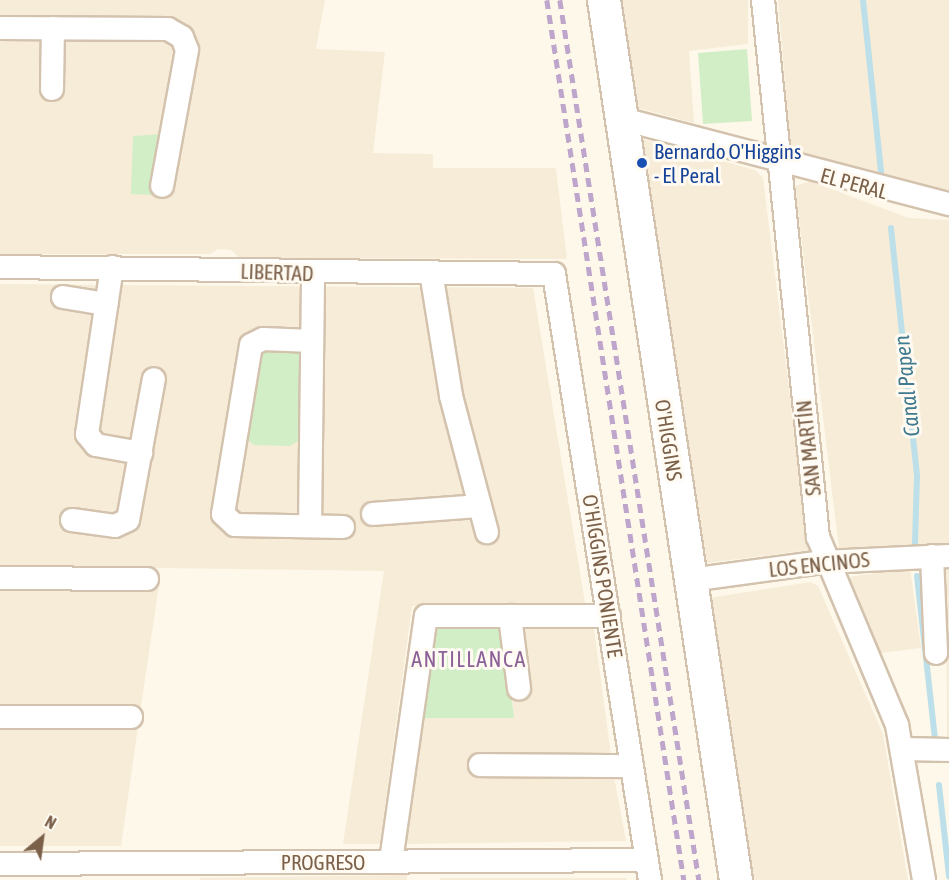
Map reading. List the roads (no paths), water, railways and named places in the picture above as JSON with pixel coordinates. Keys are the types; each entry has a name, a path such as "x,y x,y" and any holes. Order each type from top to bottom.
{"street":[{"name":"O'HIGGINS","path":"604,0 736,880"},
{"name":"SAN MARTÍN","path":"762,0 777,162 825,562 904,749 924,880"},
{"path":"0,28 168,29 182,37 187,50 162,186"},
{"path":"52,28 52,89"},
{"name":"EL PERAL","path":"622,119 777,162 949,204"},
{"name":"LIBERTAD","path":"0,267 112,267 313,273 554,274"},
{"path":"112,267 87,434 96,445 141,453"},
{"path":"431,272 451,396 487,532"},
{"path":"310,526 313,273"},
{"name":"O'HIGGINS PONIENTE","path":"554,274 648,870"},
{"path":"63,297 106,304"},
{"path":"312,341 263,339 251,345 222,509 225,519 236,525 343,527"},
{"path":"72,520 115,526 128,520 154,379"},
{"path":"372,514 480,506"},
{"path":"936,653 941,556"},
{"name":"LOS ENCINOS","path":"690,580 825,562 941,556"},
{"path":"0,579 147,579"},
{"path":"391,861 426,616 609,616"},
{"path":"510,616 519,688"},
{"path":"0,717 131,717"},
{"path":"904,749 949,750"},
{"path":"480,765 632,766"},
{"name":"PROGRESO","path":"0,864 183,871 391,861 423,871 648,870"}],"waterway":[{"name":"Canal Papen","path":"863,0 881,172"},
{"name":"Canal Papen","path":"891,228 917,476 915,544"},
{"name":"Canal Papen","path":"917,576 935,738"},
{"name":"Canal Papen","path":"939,785 949,876"}],"railway":[{"path":"547,0 684,880"},
{"path":"560,0 699,880"}],"place":[{"name":"Bernardo O'Higgins - El Peral","path":"642,163"}],"district":[{"name":"ANTILLANCA","path":"469,660"}]}
